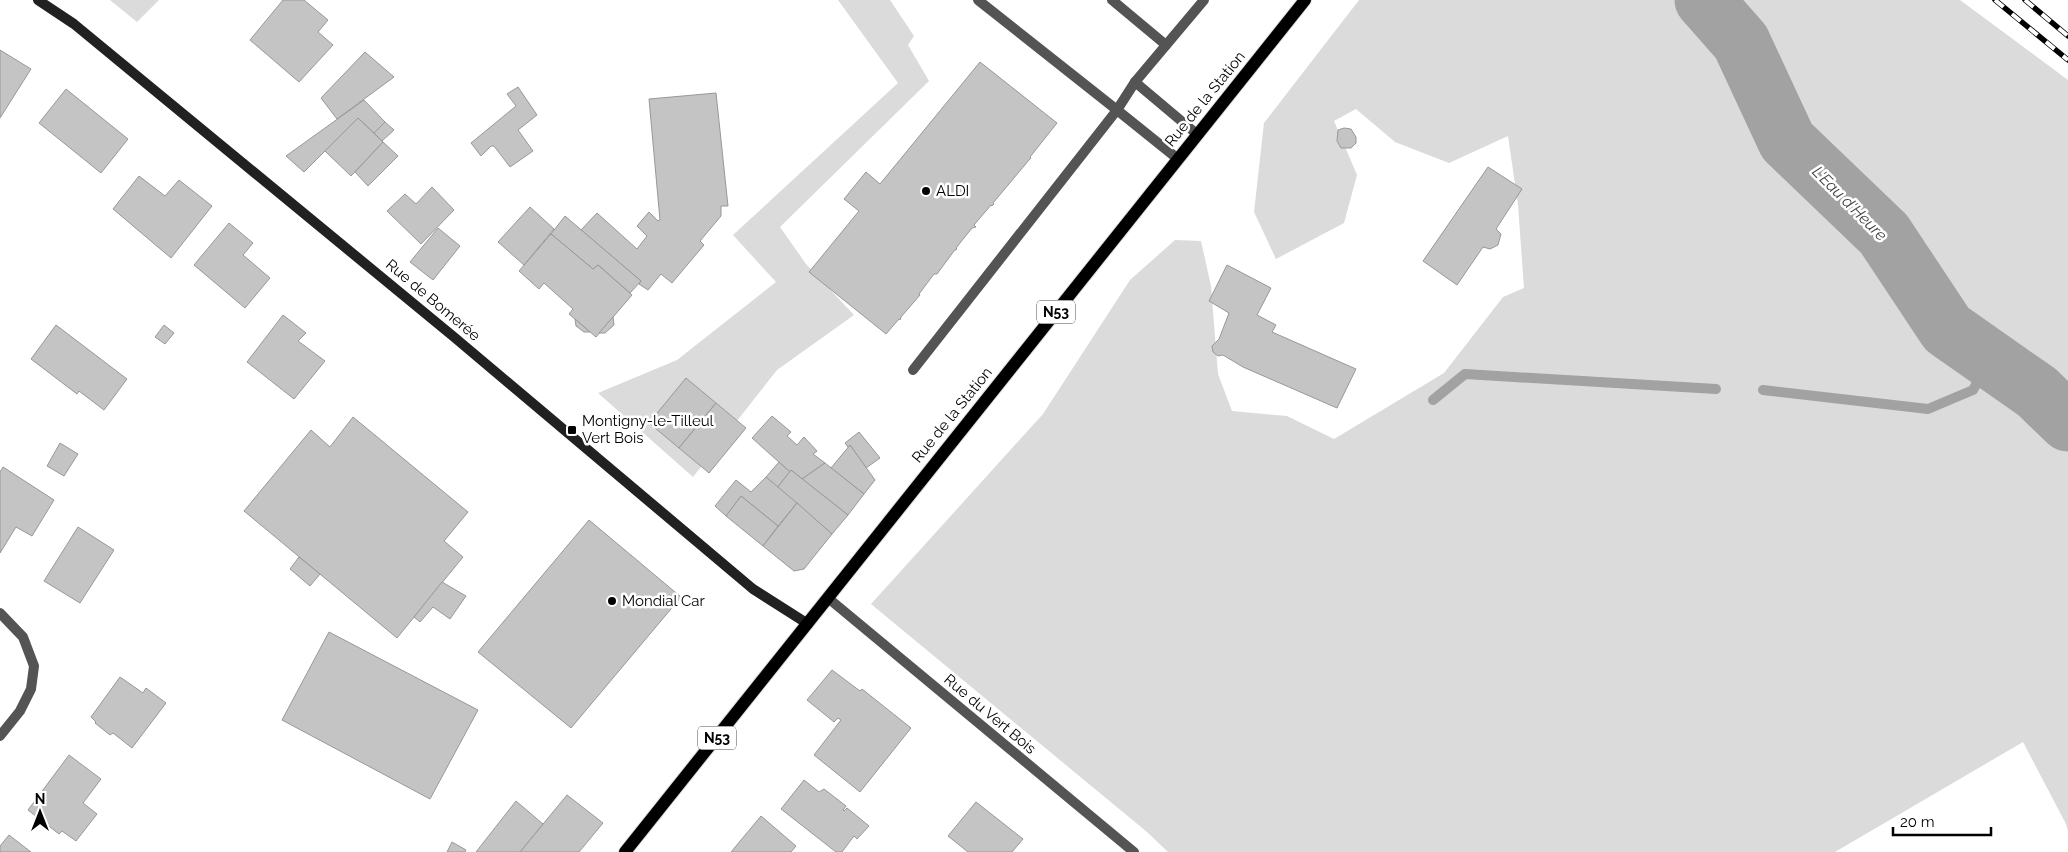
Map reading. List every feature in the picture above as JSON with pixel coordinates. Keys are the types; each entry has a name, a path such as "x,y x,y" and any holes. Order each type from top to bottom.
{"main road":[{"name":"Rue de Bomerée","path":"38,0 74,24 432,318 753,589 808,624"},
{"name":"Rue de la Station","path":"625,852 1305,0"}],"street":[{"path":"978,0 1178,159"},
{"path":"1112,0 1166,45"},
{"path":"912,370 1117,110 1135,82 1204,0"},
{"path":"1135,82 1198,134"},
{"name":"Rue du Vert Bois","path":"828,598 1134,852"},
{"path":"0,613 23,637 34,666 31,690 20,711 0,736"}],"shaded area":[{"path":"110,0 159,0 137,22"},
{"path":"838,0 890,0 914,36 908,45 929,81 780,227 806,264 854,315 777,370 693,477 598,393 677,360 776,282 733,235 898,83"},
{"path":"1359,0 1960,0 2068,80 2068,831 2023,742 1835,852 1168,852 1147,832 871,604 1043,414 1130,280 1175,240 1201,241 1211,286 1218,374 1232,411 1287,416 1334,439 1444,373 1503,297 1524,288 1518,205 1508,136 1449,163 1395,142 1356,109 1334,121 1357,175 1344,223 1276,259 1254,212 1264,123"}],"building":[{"path":"283,0 304,0 328,20 318,32 333,45 299,82 250,40"},
{"path":"0,50 31,69 0,118"},
{"path":"365,52 394,77 337,119 321,98"},
{"name":"ALDI","path":"980,62 1057,123 994,204 974,225 976,227 972,228 937,274 934,274 900,320 886,334 809,272 859,211 844,199 866,172 880,184"},
{"path":"518,87 537,115 518,130 533,151 510,167 494,146 491,146 481,156 471,143 516,106 507,94"},
{"path":"66,89 128,139 101,173 39,123"},
{"path":"716,93 728,206 721,206 721,216 700,241 704,245 672,283 661,274 648,290 639,284 641,281 581,230 597,213 637,249 647,236 637,226 649,212 658,221 660,220 649,99"},
{"path":"364,100 385,122 374,133 358,118 304,172 286,156"},
{"path":"358,118 383,142 351,176 325,151"},
{"path":"385,122 394,130 382,141 374,133"},
{"path":"1344,128 1351,129 1356,137 1356,143 1351,148 1341,148 1337,141 1338,130"},
{"path":"383,142 398,156 368,186 355,172"},
{"path":"1488,167 1522,189 1496,229 1501,234 1498,245 1490,249 1483,247 1457,285 1423,261"},
{"path":"139,176 165,196 179,180 212,206 171,258 113,209"},
{"path":"432,187 454,210 421,244 387,211 405,194 416,204"},
{"path":"530,207 554,229 524,265 498,242"},
{"path":"565,216 641,281 630,293 598,265 593,269 551,234"},
{"path":"229,223 253,243 243,255 270,278 245,308 194,265"},
{"path":"438,228 460,246 433,280 410,262"},
{"path":"551,234 593,269 598,265 632,295 596,337 569,314 573,309 544,283 539,289 519,271"},
{"path":"1227,265 1271,288 1257,315 1276,325 1272,332 1356,369 1337,408 1243,367 1223,355 1218,356 1213,352 1212,346 1219,339 1229,313 1209,301"},
{"path":"283,315 306,333 298,341 325,361 294,399 247,362"},
{"path":"613,317 614,325 605,333 599,333"},
{"path":"575,319 590,332 584,332 576,326"},
{"path":"56,325 127,379 104,410 79,391 77,394 31,359"},
{"path":"164,325 174,333 165,344 155,337"},
{"path":"686,378 716,403 679,448 649,423"},
{"path":"716,403 746,428 709,473 679,448"},
{"path":"772,416 791,432 787,436 797,445 804,437 817,451 813,454 825,463 802,479 791,470 790,472 752,438"},
{"path":"353,417 468,512 444,541 463,557 397,638 244,511 311,430 330,447"},
{"path":"859,432 880,458 866,468 850,445 848,447 845,443"},
{"path":"60,443 78,454 64,476 47,466"},
{"path":"850,445 875,480 864,494 831,468"},
{"path":"779,462 790,472 777,488 766,477"},
{"path":"825,463 864,494 848,515 802,479"},
{"path":"3,467 54,500 32,536 16,527 0,553 0,472"},
{"path":"791,470 848,515 832,534 777,488"},
{"path":"766,477 797,503 778,526 741,496 726,516 715,506 736,480 751,492"},
{"path":"741,496 778,526 763,546 726,516"},
{"path":"797,503 832,534 804,569 794,571 763,546"},
{"path":"589,520 681,597 571,728 478,652"},
{"path":"78,527 114,550 80,603 44,581"},
{"path":"299,557 320,574 310,586 290,569"},
{"path":"442,582 466,596 450,619 433,607 420,622 414,617"},
{"path":"329,632 478,710 430,799 282,720"},
{"path":"832,670 860,691 862,689 911,728 860,792 814,755 841,720 838,718 834,722 807,700"},
{"path":"120,677 143,693 146,688 166,703 132,748 113,733 110,735 95,723 91,717"},
{"path":"69,755 101,779 83,803 97,814 76,841 62,831 59,834 28,810"},
{"path":"804,780 819,792 824,789 846,806 844,811 847,808 869,826 857,839 854,836 842,852 836,852 781,809"},
{"path":"567,795 603,823 579,852 520,852"},
{"path":"516,801 543,824 520,852 476,852"},
{"path":"976,802 1023,839 1012,852 968,852 948,836"},
{"path":"761,816 796,846 791,852 731,852"},
{"path":"9,835 31,852 0,852 0,846"},
{"path":"452,842 466,850 465,852 447,852"}],"waterway":[{"name":"L'Eau d'Heure","path":"1704,0 1741,42 1787,141 1884,234 1947,329 2037,392 2068,422"},
{"path":"1763,390 1928,409 1973,390 1990,359"},
{"path":"1433,400 1465,374 1716,389"}],"railway":[{"path":"1995,0 2068,60"},
{"path":"2025,0 2068,36"}],"place":[{"name":"ALDI","path":"926,191"},
{"name":"Montigny-le-Tilleul Vert Bois","path":"572,430"},
{"name":"Mondial Car","path":"612,601"}]}
